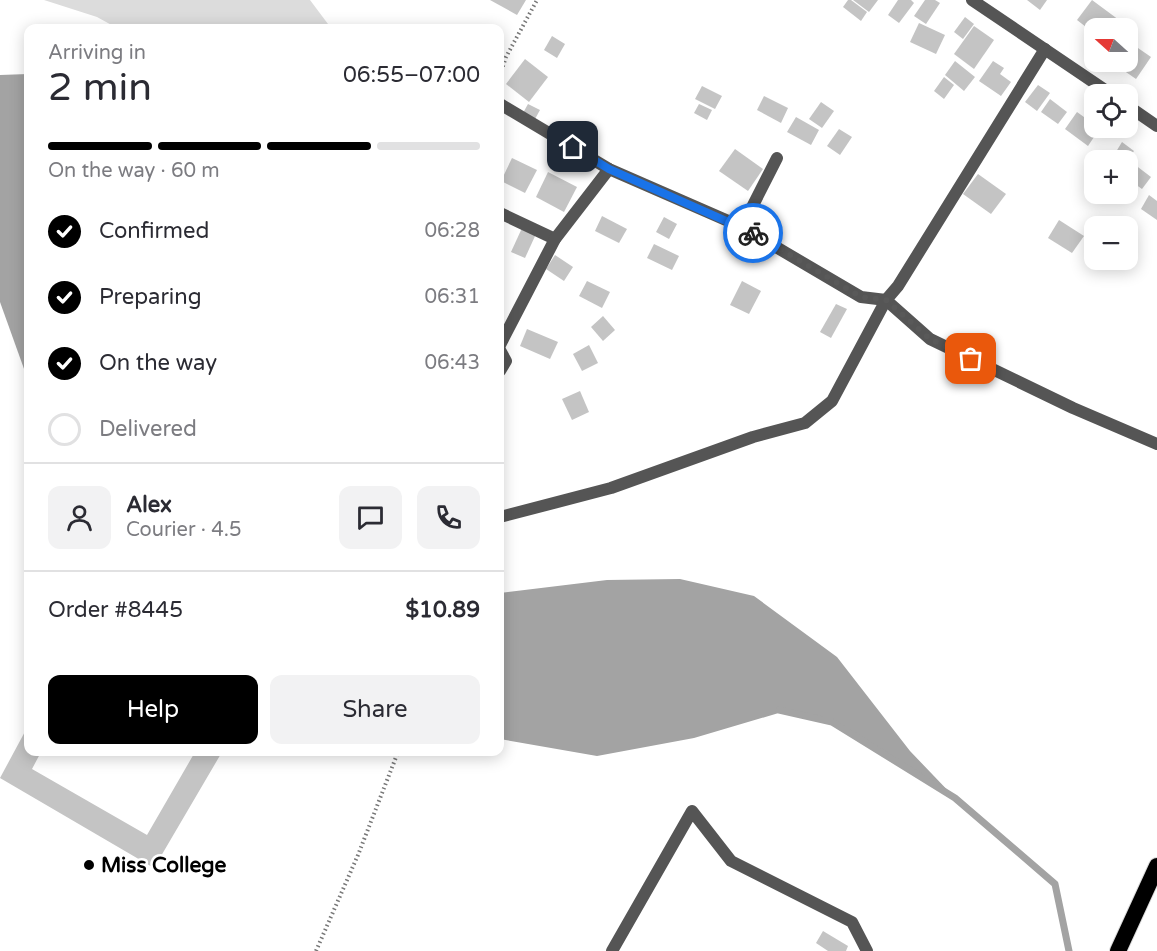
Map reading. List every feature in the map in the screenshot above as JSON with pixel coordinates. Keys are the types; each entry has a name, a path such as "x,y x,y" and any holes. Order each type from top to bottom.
{"highway":[{"path":"1121,945 1157,866"}],"street":[{"path":"972,0 1096,84"},
{"path":"504,517 611,488 753,437 805,423 832,400 886,300 898,286 1045,49"},
{"path":"504,107 609,169 742,227 861,297 886,300 930,339 1073,408 1157,444"},
{"path":"1138,113 1157,126"},
{"path":"742,227 777,158"},
{"path":"504,337 555,239 609,169"},
{"path":"504,215 555,239"},
{"path":"612,951 692,811 731,861 852,922 867,951"}],"path":[{"path":"504,63 537,0"},
{"path":"316,951 358,855 396,756"}],"shaded area":[{"path":"44,0 310,0 328,24 110,24 97,17"},
{"path":"24,74 24,369 0,302 0,75"},
{"path":"680,579 754,596 837,657 910,751 955,798 832,722 782,712 694,738 597,756 504,740 504,593 607,580"}],"building":[{"path":"490,0 526,0 517,15"},
{"path":"848,0 867,12 861,21 843,7"},
{"path":"853,0 878,0 869,12"},
{"path":"898,0 911,0 914,3 899,23 888,15"},
{"path":"925,0 935,0 940,3 926,24 914,16"},
{"path":"1027,0 1047,0 1040,10"},
{"path":"1092,0 1116,18 1084,18 1084,25 1077,20"},
{"path":"965,17 974,24 963,39 954,32"},
{"path":"919,23 945,35 936,54 910,42"},
{"path":"974,26 994,40 974,69 954,54"},
{"path":"552,36 565,44 557,58 544,50"},
{"path":"1138,48 1151,57 1136,79 1126,72 1138,72"},
{"path":"525,59 548,77 529,102 506,84"},
{"path":"955,61 975,77 964,91 945,75"},
{"path":"993,61 1004,68 1000,74 1011,82 1001,96 979,81"},
{"path":"944,77 954,85 944,99 934,91"},
{"path":"1038,85 1050,93 1037,111 1025,102"},
{"path":"702,86 722,96 715,109 695,99"},
{"path":"764,96 788,108 781,123 757,110"},
{"path":"1050,99 1067,112 1058,124 1041,112"},
{"path":"821,102 834,111 822,128 809,119"},
{"path":"528,104 540,110 535,119 523,113"},
{"path":"699,104 712,110 707,120 694,113"},
{"path":"1077,112 1084,117 1084,138 1093,138 1088,146 1065,129"},
{"path":"796,117 819,130 811,145 787,132"},
{"path":"839,129 852,137 840,155 827,146"},
{"path":"1122,142 1133,150 1117,150"},
{"path":"735,149 763,169 748,191 719,171"},
{"path":"512,158 537,170 525,193 504,182 504,175"},
{"path":"1138,167 1151,177 1142,189 1138,186"},
{"path":"548,172 577,187 564,212 536,197"},
{"path":"978,174 1006,194 991,214 963,194"},
{"path":"1149,195 1157,201 1157,220 1141,209"},
{"path":"602,216 627,229 619,243 595,231"},
{"path":"664,217 677,224 669,239 656,232"},
{"path":"1059,220 1084,236 1072,253 1048,238"},
{"path":"522,228 536,234 525,258 511,252"},
{"path":"654,244 679,256 672,270 647,258"},
{"path":"555,255 573,267 564,281 546,269"},
{"path":"587,281 610,292 602,308 579,296"},
{"path":"742,281 761,291 749,314 730,305"},
{"path":"836,304 847,309 831,338 820,332"},
{"path":"603,316 615,330 603,341 591,327"},
{"path":"527,329 558,342 550,359 520,346"},
{"path":"589,345 598,363 582,371 573,354"},
{"path":"580,391 589,412 572,420 562,399"},
{"path":"24,733 24,756 39,756 32,769 147,835 193,756 220,756 154,868 0,778"},
{"path":"823,931 848,946 846,951 828,951 816,943"}],"waterway":[{"path":"779,710 832,722 955,798 1055,884 1069,951"}],"way so far":[{"path":"753,233 861,297 886,300 930,339 971,359"}],"place":[{"name":"Miss College","path":"89,865"}],"route":[{"path":"573,147 609,169 753,233"}]}
